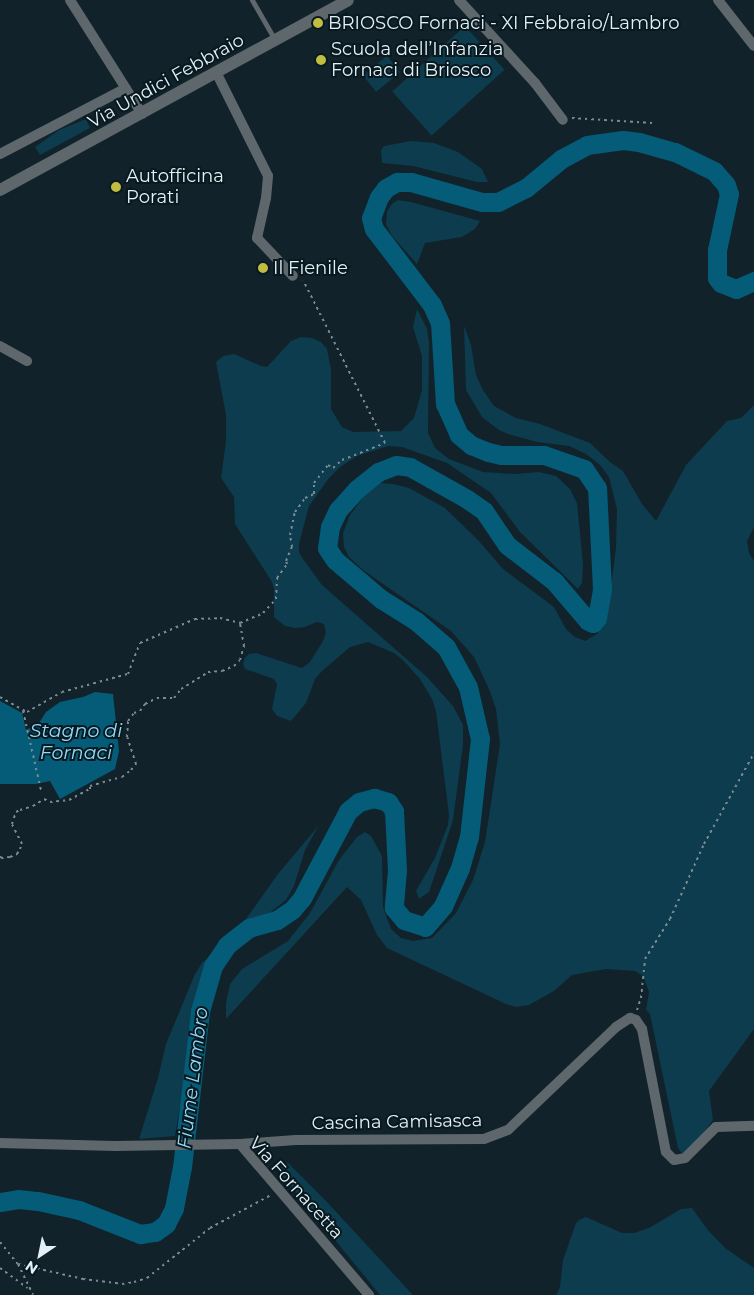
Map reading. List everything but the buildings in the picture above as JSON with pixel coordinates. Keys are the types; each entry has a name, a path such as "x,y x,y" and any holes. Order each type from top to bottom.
{"street":[{"path":"70,0 142,114"},
{"name":"Via Undici Febbraio","path":"0,190 217,74 348,0"},
{"path":"459,0 535,83 563,120"},
{"path":"718,0 754,46"},
{"path":"217,74 268,176 266,198 257,238 298,278"},
{"path":"0,154 126,88"},
{"path":"0,346 27,361"},
{"path":"630,1018 636,1020 642,1029 666,1152 674,1160 685,1158 716,1127 754,1126"},
{"name":"Cascina Camisasca","path":"240,1144 296,1140 484,1139 508,1130 616,1027 630,1018"},
{"name":"Via Fornacetta","path":"0,1143 115,1146 240,1144 369,1295"}],"lane":[{"path":"252,0 276,41"}],"path":[{"path":"563,120 578,117 653,123"},
{"path":"0,697 23,711 34,709 40,703 62,692 128,674 140,643 195,618 220,618 240,623 263,613 276,599 277,578 288,564 286,561 292,547 290,535 295,512 305,498 314,494 314,483 328,465 333,468 342,460 385,443 298,278"},
{"path":"0,856 2,858 10,857 17,854 20,850 22,844 12,824 16,812 33,806 44,799 50,802 69,800 90,789 90,786 122,777 131,770 136,764 126,737 130,717 158,698 174,698 181,689 208,672 222,671 234,666 243,654 244,639 240,623"},
{"path":"23,711 41,790"},
{"path":"630,1018 637,1011 641,998 646,959 670,919 704,844 754,753"},
{"path":"18,1264 83,1279 122,1284 134,1282 147,1278 210,1228 280,1191"},
{"path":"0,1242 18,1264 33,1295"},
{"path":"0,1268 28,1288"}],"shaded area":[{"path":"465,26 504,70 432,135 392,92"},
{"path":"387,56 400,72 376,92 363,76"},
{"path":"86,119 90,128 40,155 35,147 59,130"},
{"path":"411,141 434,143 458,152 482,169 488,182 477,182 413,166 382,163 381,150 384,146"},
{"path":"398,200 480,221 475,229 462,237 425,243 417,264 392,236 386,224 387,211"},
{"path":"417,309 427,329 429,343 428,433 435,448 449,459 483,472 515,474 539,472 556,476 570,489 577,503 583,564 582,583 578,589 520,532 491,493 447,463 402,447 388,446 357,456 340,467 329,478 309,506 299,544 299,552 303,559 322,585 427,677 453,706 463,725 463,745 453,820 429,892 419,899 416,891 435,858 448,825 449,815 436,711 432,699 420,679 403,660 394,653 368,642 350,647 322,671 315,679 306,703 291,721 277,716 272,709 277,684 274,679 245,669 243,664 245,658 249,654 256,653 302,668 310,662 323,641 326,632 324,624 317,622 305,627 295,628 285,626 274,617 274,589 272,582 235,524 234,497 221,478 226,441 226,415 216,362 223,356 234,354 267,367 291,341 301,337 312,338 321,342 327,349 331,370 331,409 342,427 353,432 401,431 414,418 422,390 422,356 413,327"},
{"path":"464,326 471,345 476,375 494,406 516,418 540,424 590,443 610,462 623,471 642,504 656,521 686,465 727,421 741,418 754,405 754,527 747,541 749,553 754,561 754,1029 709,1091 713,1120 687,1156 682,1154 678,1148 650,1014 646,1010 649,992 643,976 635,971 606,969 572,975 554,991 529,1005 516,1007 387,948 377,935 361,900 347,887 226,1019 226,1003 230,984 242,969 288,941 310,913 339,860 357,837 365,832 371,836 382,856 383,907 391,929 401,938 413,941 432,938 456,913 473,880 485,842 500,744 496,709 474,657 451,631 363,570 349,557 344,547 343,533 350,515 364,496 381,483 393,484 409,488 445,508 478,540 503,569 554,607 566,629 575,637 585,641 597,634 607,617 616,548 617,509 609,477 600,465 586,454 569,446 537,442 508,434 499,430 482,417 466,390"},
{"path":"319,825 305,850 294,886 286,900 219,953 202,976 191,1017 183,1088 175,1136 139,1139 158,1078 166,1044 195,974 202,963 241,926 278,874"},
{"path":"288,1163 327,1202 413,1295 380,1295 277,1169"},
{"path":"692,1208 707,1229 725,1248 754,1268 754,1295 556,1295 560,1287 563,1260 576,1223 579,1220 586,1217 622,1233 634,1233 649,1228 681,1209"}],"water":[{"name":"Stagno di Fornaci","path":"95,692 113,694 119,751 115,769 60,799 50,781 36,784 0,784 0,701 22,713 26,730 39,723 46,712 60,702 83,697"}],"waterway":[{"name":"Fiume Lambro","path":"0,1202 18,1199 38,1201 79,1210 140,1234 155,1232 166,1224 174,1208 182,1167 200,1011 213,966 227,945 249,928 277,920 292,910 302,898 348,811 359,802 374,798 388,802 394,811 397,870 394,908 404,920 425,927 443,906 460,868 469,837 480,739 468,687 446,647 416,621 381,599 335,560 327,548 330,527 338,510 357,489 378,472 396,465 410,467 467,499 484,511 507,545 554,581 588,621 593,623 597,618 602,589 597,488 584,469 544,455 501,455 488,452 471,445 459,435 445,404 440,323 432,305 374,229 371,218 379,197 386,188 397,182 411,182 482,202 498,202 526,188 561,159 587,145 623,140 639,142 675,152 714,171 726,185 729,194 717,250 717,278 721,283 736,289 754,281"}],"place":[{"name":"BRIOSCO Fornaci - XI Febbraio/Lambro","path":"318,23"},
{"name":"Scuola dell’Infanzia Fornaci di Briosco","path":"321,60"},
{"name":"Autofficina Porati","path":"116,187"},
{"name":"Il Fienile","path":"263,268"}]}
